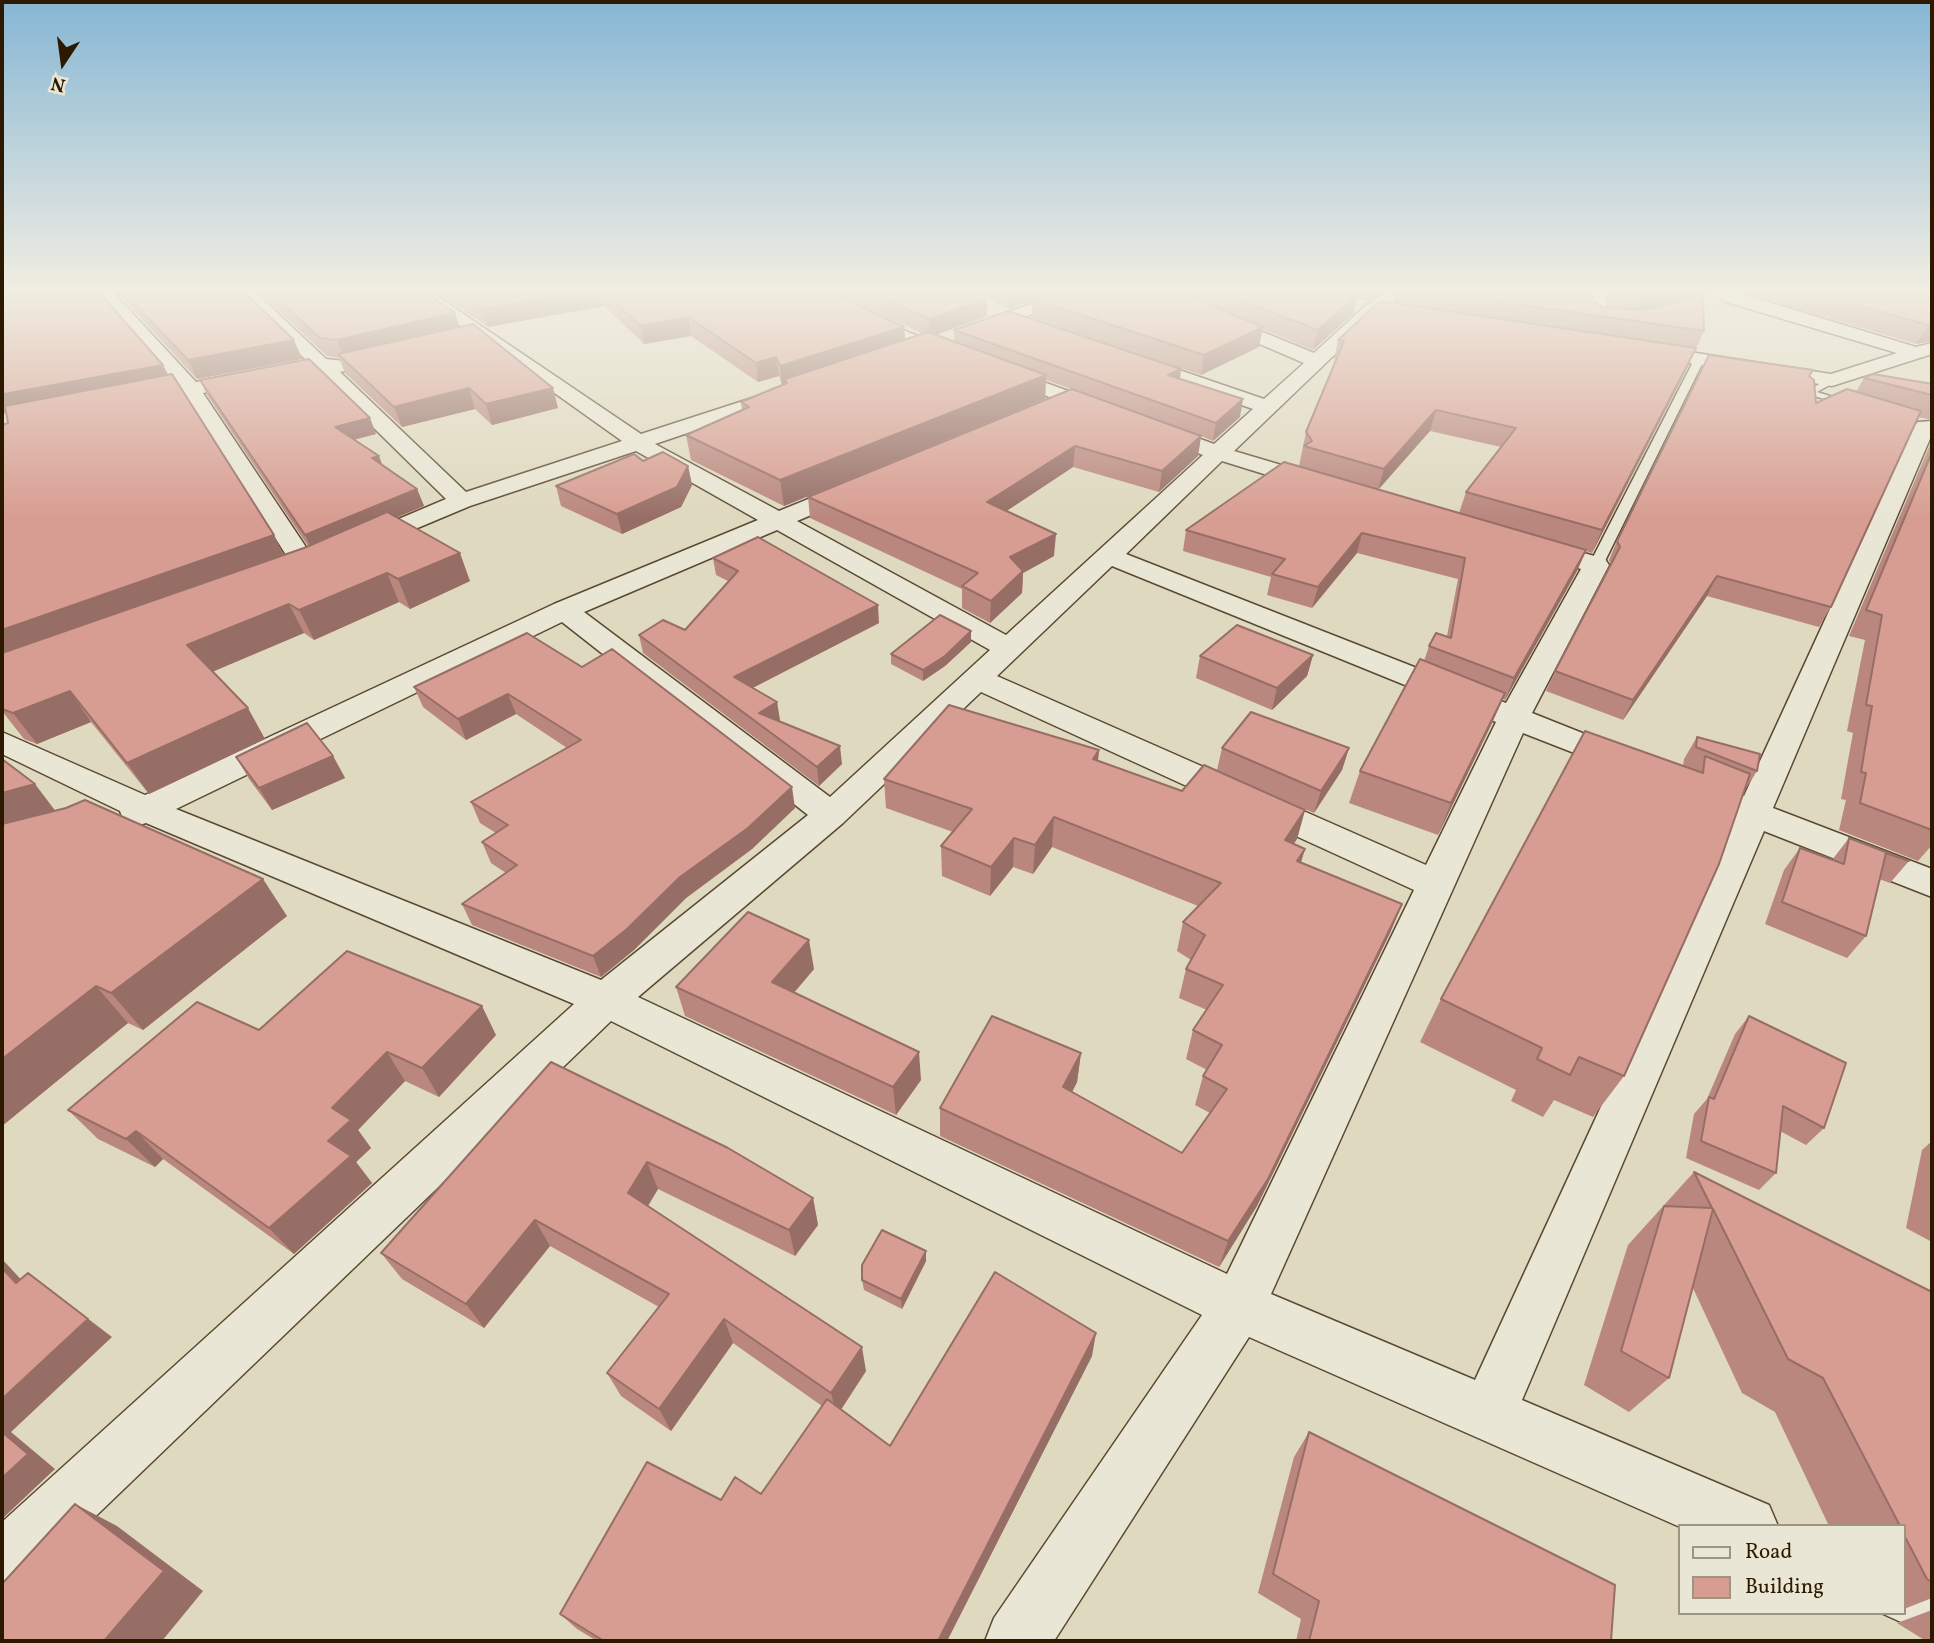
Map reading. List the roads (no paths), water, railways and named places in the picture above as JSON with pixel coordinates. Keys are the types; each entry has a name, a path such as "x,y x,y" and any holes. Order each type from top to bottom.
{"street":[{"path":"171,365 191,389 307,568"},
{"path":"110,405 317,365"},
{"path":"322,365 462,501"},
{"path":"326,365 344,367 354,365"},
{"path":"527,365 639,442 1010,649"},
{"path":"981,365 1218,453 1348,492"},
{"path":"1144,365 1268,407"},
{"path":"2,1563 606,1000 831,814 1313,365"},
{"path":"1730,365 1832,380 1886,365"},
{"path":"281,577 462,501 811,386"},
{"path":"1032,414 1071,398"},
{"path":"1489,1414 1923,425"},
{"path":"109,822 149,811 564,610 880,478"},
{"path":"1017,1641 1239,1306 1514,718 1596,565 1504,538"},
{"path":"1109,556 1653,773"},
{"path":"564,610 831,814"},
{"path":"978,679 1436,885"},
{"path":"2,741 149,811 606,1000 1239,1306 1743,1524"},
{"path":"1703,793 1932,884"},
{"path":"1906,1594 1932,1605"}],"lane":[{"path":"1596,565 1697,365"},
{"path":"1832,380 1808,393 1860,408"}]}
